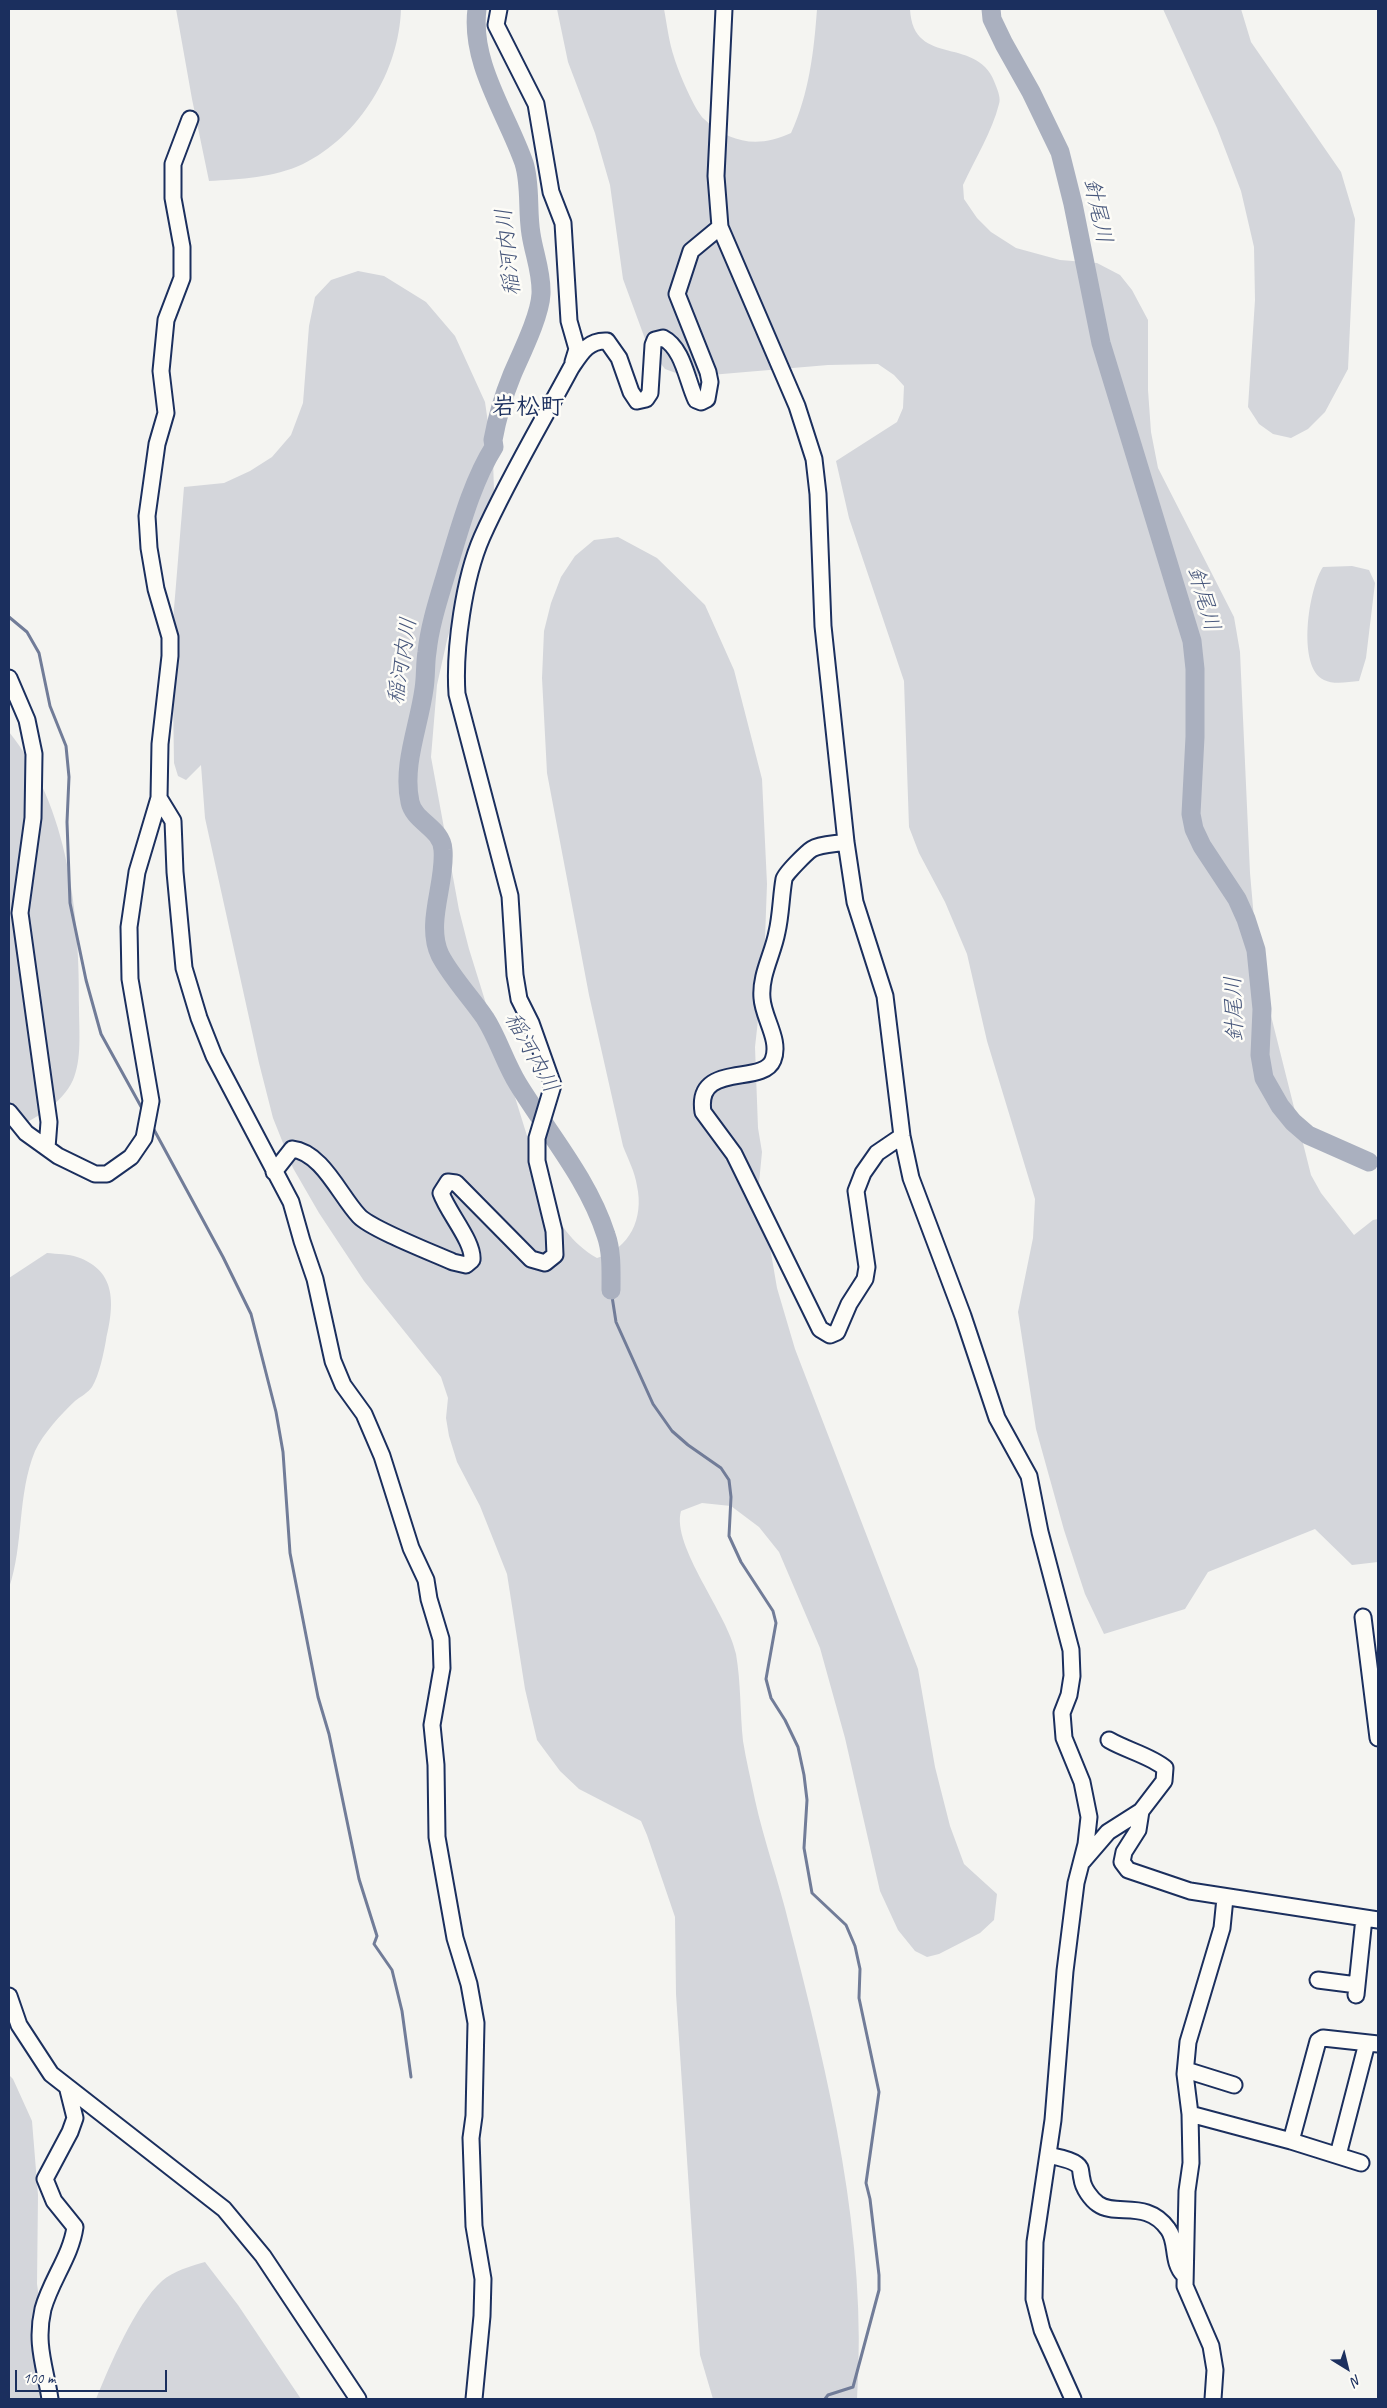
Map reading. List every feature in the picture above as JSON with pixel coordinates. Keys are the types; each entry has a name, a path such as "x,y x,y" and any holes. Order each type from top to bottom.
{"street":[{"path":"499,9 496,25 536,104 551,192 563,223 569,321 577,349 571,368"},
{"path":"724,9 716,176 720,227 798,406 814,459 818,494 823,626 846,842 855,902 885,996 902,1136 911,1178 963,1316 998,1418 1029,1476 1040,1532 1071,1650 1072,1676 1069,1695 1062,1713 1064,1738 1082,1782 1089,1817 1086,1844 1076,1883 1065,1971 1048,2155 1035,2242 1034,2299 1042,2330 1073,2399"},
{"path":"9,1112 26,1133 47,1148 95,1174 108,1174 131,1157 144,1138 151,1101 130,979 129,926 137,872 159,798 160,744 170,656 170,637 156,589 149,548 147,516 157,444 166,413 161,371 166,320 182,278 182,247 173,198 173,164 190,119"},
{"path":"274,1172 292,1149 302,1150 316,1160 360,1217 453,1262 466,1265 472,1260 473,1251 446,1206 441,1193 448,1182 456,1183 531,1259 545,1263 555,1255 556,1247 536,1161 538,1138 553,1085 520,999 515,975 510,896 462,713 456,674 458,641 468,587 481,538 571,368 587,347 596,341 607,341 619,358 631,392 637,401 646,399 650,393 653,375 653,345 655,340 663,338 671,342 676,350 696,400 701,402 707,399 710,382 708,372 684,318 677,294 691,251 720,227"},
{"path":"9,678 27,720 34,754 32,818 20,913 49,1122 47,1148"},
{"path":"159,798 173,821 175,872 184,968 199,1018 214,1056 291,1202 302,1241 316,1279 334,1361 343,1385 364,1414 382,1456 411,1548 426,1580 429,1599 441,1639 442,1668 432,1725 436,1765 437,1837 455,1938 469,1984 476,2023 474,2116 471,2138 474,2226 483,2279 482,2316 474,2399"},
{"path":"846,842 813,848 785,877 777,932 763,982 761,999 776,1051 772,1063 762,1070 723,1078 708,1089 702,1103 704,1112 734,1154 820,1329 830,1335 837,1332 849,1304 865,1279 867,1267 856,1191 863,1173 876,1153 902,1136"},
{"path":"1363,1617 1378,1738"},
{"path":"1081,1864 1108,1832 1141,1811 1164,1780 1164,1768 1157,1761 1126,1750 1109,1740"},
{"path":"1141,1811 1138,1830 1124,1852 1122,1862 1128,1870 1190,1891 1225,1898 1371,1919 1356,1990 1318,1980"},
{"path":"1212,2399 1215,2391 1215,2370 1211,2346 1184,2286 1187,2191 1191,2163 1190,2114 1186,2070 1188,2042 1222,1928 1225,1898"},
{"path":"9,1996 19,2025 51,2074 68,2090 224,2209 263,2256 358,2399"},
{"path":"1291,2141 1318,2041 1323,2038 1373,2044 1338,2155"},
{"path":"1186,2070 1234,2085"},
{"path":"50,2399 41,2362 39,2336 44,2308 61,2265 73,2244 75,2227 54,2201 46,2178 70,2132 74,2118 68,2090"},
{"path":"1190,2114 1291,2141 1361,2163"},
{"path":"1048,2155 1075,2163 1080,2167 1083,2184 1097,2204 1105,2208 1139,2210 1164,2224 1169,2230 1177,2268 1185,2276"}],"shaded area":[{"path":"176,9 401,9 399,32 384,78 373,99 359,119 342,137 323,152 292,169 257,177 209,181"},
{"path":"557,9 664,9 676,63 700,115 724,134 746,141 757,142 768,141 791,133 802,103 810,72 817,9 910,9 914,28 922,39 934,46 963,54 976,60 988,70 996,86 1000,102 996,114 963,185 964,199 977,218 991,232 1016,248 1060,260 1097,263 1120,275 1132,290 1148,320 1148,390 1151,432 1158,468 1234,617 1240,652 1250,873 1258,964 1311,1175 1321,1193 1354,1235 1373,1220 1378,1219 1378,1562 1352,1565 1315,1529 1208,1572 1185,1609 1104,1634 1085,1594 1064,1530 1036,1429 1018,1312 1033,1238 1035,1199 987,1041 967,954 945,902 919,853 909,827 904,681 849,518 836,461 897,422 903,408 904,386 894,375 878,364 828,365 687,377 665,369 648,347 623,279 610,185 595,133 568,62"},
{"path":"1163,9 1241,9 1251,42 1341,172 1355,219 1348,369 1325,412 1308,429 1291,438 1273,434 1259,424 1248,407 1255,300 1254,247 1241,191 1217,128"},
{"path":"358,271 384,276 426,302 455,336 485,402 493,458 494,492 485,545 461,591 447,640 437,685 431,757 459,910 469,949 546,1197 567,1232 580,1246 597,1258 608,1254 626,1240 636,1220 639,1198 635,1176 623,1146 589,995 547,773 542,678 544,631 551,603 561,577 575,556 594,540 618,537 657,558 705,605 734,670 762,779 767,884 764,966 755,1047 758,1128 762,1152 759,1183 777,1288 795,1349 918,1669 935,1767 950,1826 964,1864 997,1894 994,1920 980,1933 939,1954 927,1957 915,1951 898,1930 880,1891 845,1738 820,1648 779,1552 759,1527 731,1506 702,1503 681,1511 680,1526 684,1542 723,1620 736,1654 743,1741 749,1770 759,1815 804,1982 831,2100 851,2219 857,2279 859,2339 857,2399 713,2399 700,2355 676,1994 675,1917 641,1821 579,1789 560,1771 537,1740 525,1689 507,1574 480,1506 457,1462 449,1436 446,1418 448,1398 441,1377 364,1281 319,1213 293,1168 273,1118 259,1063 205,818 201,765 186,780 178,776 174,763 172,633 184,487 224,483 250,471 272,457 291,435 303,403 309,326 315,297 331,280"},
{"path":"1352,566 1369,570 1375,583 1366,658 1359,681 1332,682 1324,680 1315,672 1310,660 1308,626 1310,608 1313,591 1323,567"},
{"path":"9,732 29,761 45,793 58,828 67,863 77,936 79,1054 73,1080 62,1097 37,1117 9,1130"},
{"path":"47,1253 77,1257 90,1263 100,1271 110,1291 111,1315 101,1364 92,1387 58,1418 35,1451 25,1485 17,1554 9,1588 9,1278"},
{"path":"9,2075 13,2079 32,2121 38,2195 37,2284 53,2399 9,2399"},
{"path":"205,2262 238,2305 301,2399 96,2399 124,2336 152,2292 171,2274"}],"waterway":[{"name":"稲河内川","path":"477,9 476,29 484,69 517,145 526,171 530,225 539,271 541,294 534,324 503,399 493,440 494,447 479,475 467,506 430,630 425,684 412,746 408,788 413,809 438,836 443,850 442,876 435,916 436,943 440,955 455,979 485,1018 518,1084 589,1195 608,1241 611,1262 611,1290"},
{"name":"針尾川","path":"991,9 992,19 1004,44 1031,92 1060,152 1073,204 1101,343 1192,641 1195,669 1195,737 1191,814 1194,829 1202,846 1237,899 1256,950 1262,1009 1260,1055 1264,1078 1280,1106 1293,1122 1308,1135 1369,1162"},
{"path":"9,617 27,632 39,653 50,706 66,746 69,777 67,822 70,903 86,980 101,1034 144,1112"},
{"path":"152,1126 223,1257 251,1314 276,1412 283,1452 290,1553 318,1697 329,1734 359,1879 377,1936 374,1944 392,1970 402,2011 411,2077"},
{"path":"1369,1162 1378,1166"},
{"path":"611,1290 616,1322 653,1404 672,1431 688,1445 721,1468 729,1480 731,1497 729,1536 741,1562 773,1611 776,1623 766,1679 771,1698 785,1720 798,1747 807,1800 804,1848 812,1893 846,1925 855,1946 860,1969 859,1998 879,2092 866,2183 870,2199 879,2290 853,2387 828,2395 825,2399"}],"district":[{"name":"岩松町","path":"528,408"}]}
